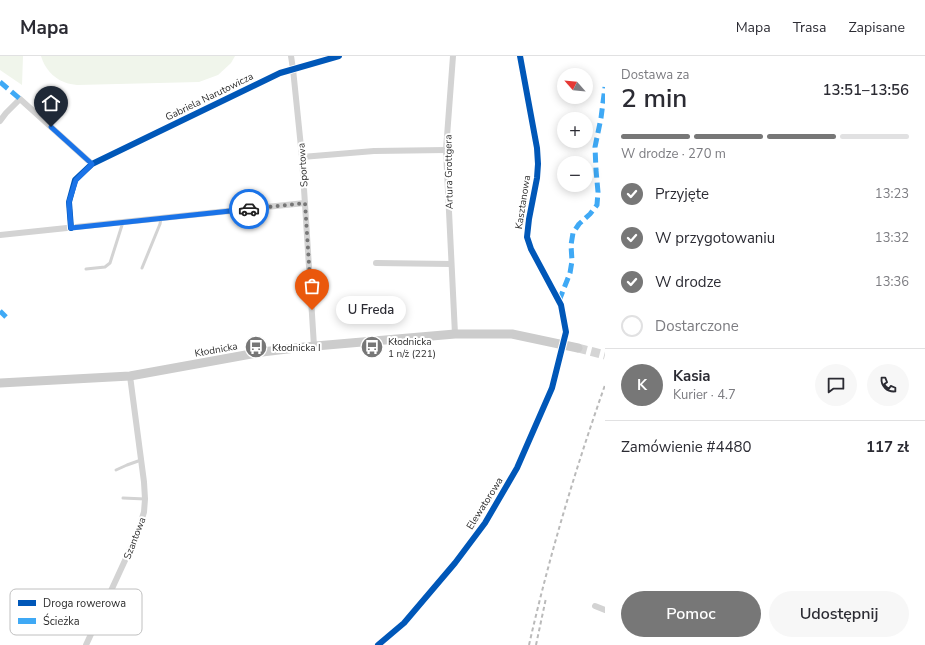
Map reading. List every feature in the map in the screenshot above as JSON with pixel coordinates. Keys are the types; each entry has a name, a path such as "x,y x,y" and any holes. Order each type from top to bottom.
{"main road":[{"name":"Kłodnicka","path":"0,383 130,376 262,352 455,334 512,334 578,348"}],"street":[{"name":"Sportowa","path":"290,56 293,69 302,157 314,346"},
{"name":"Gabriela Narutowicza","path":"71,228 69,202 76,180 92,164 273,76 340,56"},
{"name":"Artura Grottgera","path":"454,56 446,150 455,334"},
{"name":"Kasztanowa","path":"520,56 537,148 538,164 527,237 531,249 561,305 566,332 562,344"},
{"path":"0,120 20,99 92,164"},
{"path":"302,157 374,151 446,150"},
{"path":"0,235 305,203"},
{"path":"376,263 451,264"},
{"name":"Elewatorowa","path":"378,645 404,623 455,563 485,523 517,468 546,402 552,388 562,344"},
{"name":"Szantowa","path":"112,589 136,537 144,512 145,499 142,460 130,376"},
{"path":"595,606 605,610"},
{"name":"Szantowa","path":"86,645 91,635"}],"lane":[{"path":"142,268 161,218"},
{"path":"86,269 105,267 110,263 123,222"},
{"path":"116,470 142,460"},
{"path":"123,498 145,499"}],"shaded area":[{"path":"0,56 23,56 22,85 0,70"},
{"path":"41,56 235,56 231,63 218,75 199,82 77,85 66,83 56,78 47,68"}],"tunnel":[{"path":"578,348 605,355"}],"railway":[{"path":"529,645 563,514 605,385"},
{"path":"536,645 546,598"}],"marked path":[{"path":"0,82 20,99"},
{"path":"559,301 570,273 573,233 579,224 597,205 598,192 595,147 605,87"},
{"path":"0,311 6,317"}],"cycle path":[{"path":"71,228 69,202 75,180 92,164 280,73 339,56"},
{"path":"378,645 404,623 455,563 485,523 517,468 552,388 566,332 561,305 531,249 527,237 538,164 537,148 520,56"}],"way so far":[{"path":"249,209 305,203 312,310"}],"place":[{"name":"U Freda","path":"312,310"},
{"name":"Kłodnicka I","path":"256,347"},
{"name":"Kłodnicka 1 n/ż (221)","path":"372,347"}],"route":[{"path":"51,127 92,164 76,180 69,202 71,228 249,209"}]}
